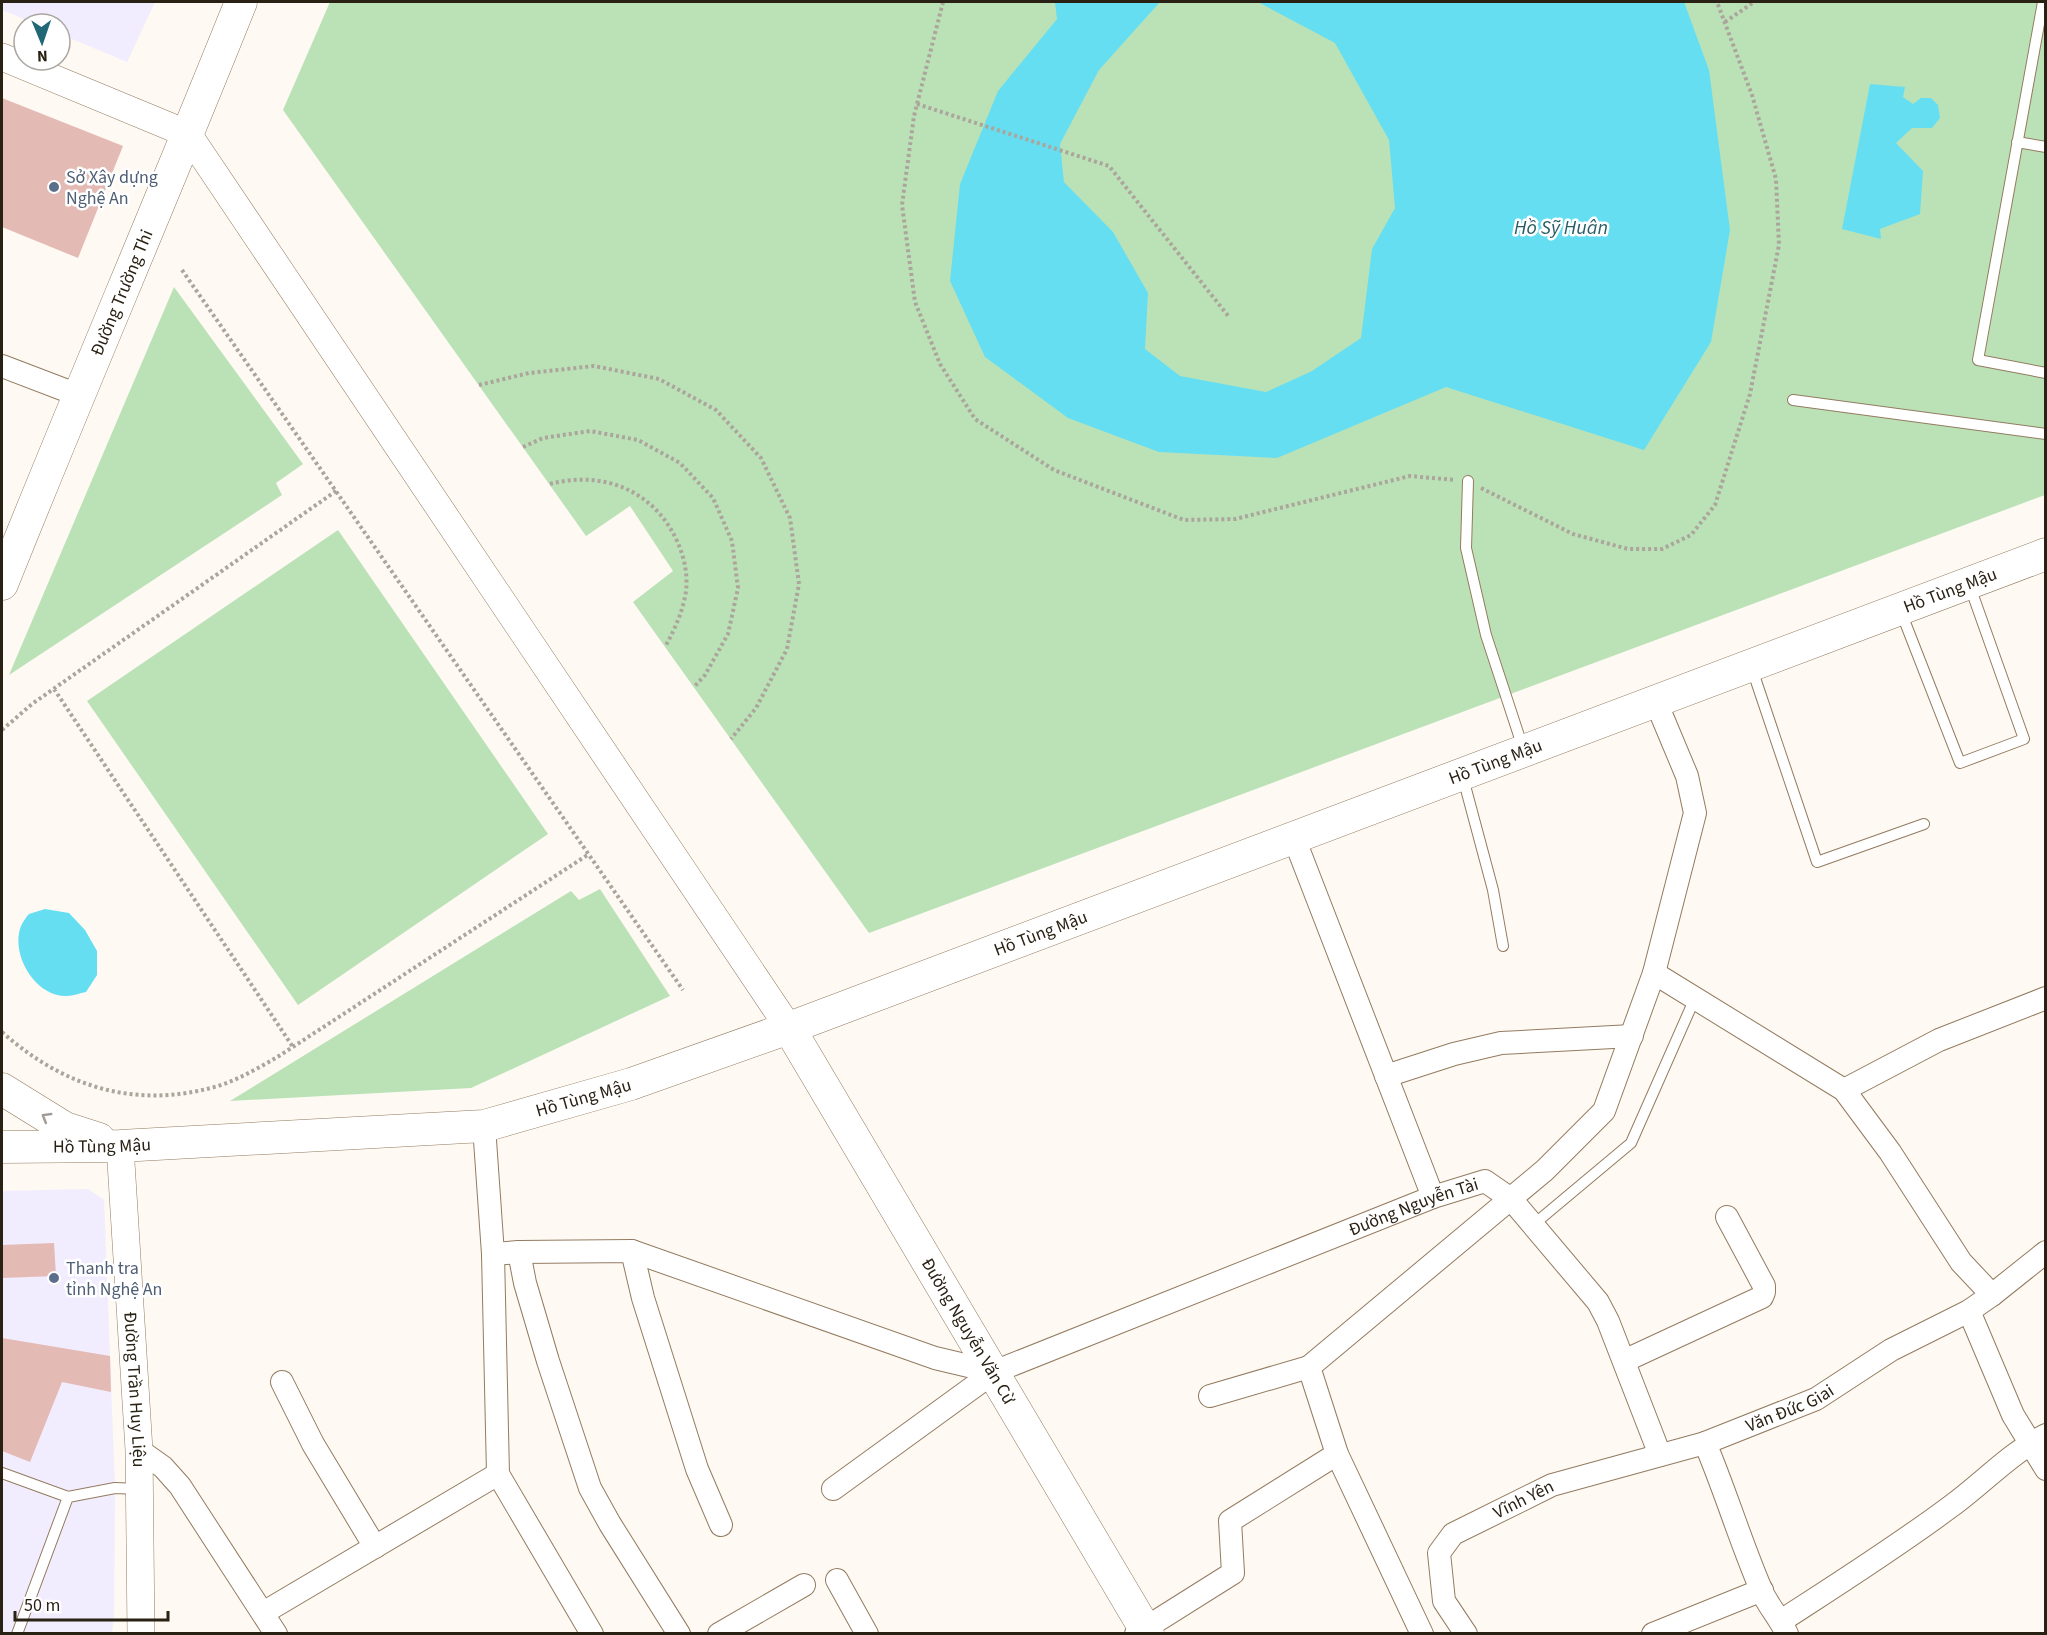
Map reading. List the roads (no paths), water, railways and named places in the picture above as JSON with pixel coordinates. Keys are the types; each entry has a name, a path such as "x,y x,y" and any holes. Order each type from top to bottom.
{"main road":[{"name":"Đường Trường Thi","path":"2,584 241,2"},
{"name":"Hồ Tùng Mậu","path":"2,1148 120,1146 484,1126 630,1084 789,1028 2046,554"},
{"name":"Đường Nguyễn Văn Cừ","path":"789,1028 994,1372 1143,1632"},
{"path":"2,1089 65,1128 120,1146"}],"street":[{"path":"2,57 188,134 789,1028"},
{"path":"2,366 78,395"},
{"path":"1210,1396 1309,1367 1545,1170 1604,1111 1654,973 1695,813 1687,776 1656,702"},
{"path":"1294,838 1432,1197"},
{"path":"1654,973 1844,1090 1890,1152 1960,1262 1992,1295"},
{"path":"1844,1090 1939,1040 2046,998"},
{"path":"1386,1076 1454,1054 1501,1043 1575,1041 1632,1036"},
{"path":"484,1126 493,1254 498,1474 592,1634"},
{"name":"Đường Trần Huy Liệu","path":"120,1146 139,1450 141,1634"},
{"name":"Đường Nguyễn Tài","path":"833,1489 994,1372 1432,1197 1485,1180 1511,1199"},
{"path":"1511,1199 1598,1302 1608,1321 1660,1455"},
{"path":"1624,1361 1762,1297 1764,1286 1727,1217"},
{"path":"493,1254 632,1251 935,1358 994,1372"},
{"path":"632,1251 644,1298 697,1469 721,1525"},
{"path":"519,1252 548,1361 590,1488 679,1634"},
{"name":"Văn Đức Giai","path":"1705,1443 1816,1399 1891,1350 1969,1311 2046,1252"},
{"path":"1969,1311 2002,1392 2038,1439 2046,1469"},
{"path":"1309,1367 1337,1454 1422,1634"},
{"path":"282,1382 313,1444 375,1547"},
{"path":"1705,1443 1722,1483 1738,1534 1762,1590 1784,1627 1910,1537 2038,1439"},
{"name":"Vĩnh Yên","path":"1466,1634 1444,1601 1439,1553 1453,1534 1552,1485 1705,1443"},
{"path":"139,1450 163,1467 180,1486 276,1634"},
{"path":"1143,1632 1233,1573 1230,1521 1337,1454"},
{"path":"263,1613 498,1474"},
{"path":"837,1580 867,1634"},
{"path":"719,1634 804,1585"},
{"path":"1653,1634 1762,1590"}],"lane":[{"path":"2043,2 1977,360 2046,373"},
{"path":"2017,142 2046,147"},
{"path":"1792,400 2046,434"},
{"path":"1468,481 1466,548 1486,635 1524,752"},
{"path":"1900,609 1960,764 2024,740 1969,583"},
{"path":"1750,666 1817,862 1924,824"},
{"path":"1462,775 1494,890 1503,946"},
{"path":"1533,1225 1631,1143 1695,998"},
{"path":"2,1473 68,1497 115,1488 139,1490"},
{"path":"17,1634 68,1497"}],"water":[{"name":"Hồ Sỹ Huân","path":"1055,2 1160,2 1099,70 1060,144 1064,182 1113,232 1148,293 1145,349 1180,376 1266,392 1312,371 1361,338 1372,249 1395,208 1389,140 1335,43 1258,2 1684,2 1709,70 1730,230 1711,342 1644,450 1446,387 1277,458 1159,452 1068,418 985,357 950,281 960,184 998,91 1057,19"},
{"path":"1870,84 1905,87 1903,97 1913,104 1921,98 1931,98 1938,105 1940,118 1932,128 1912,128 1896,143 1923,171 1920,214 1880,229 1881,239 1842,229"},
{"path":"45,909 69,913 85,930 97,951 97,975 86,992 72,996 55,994 35,982 22,961 19,949 21,926 29,914"}],"place":[{"name":"Sở Xây dựng Nghệ An","path":"54,187"},
{"name":"Thanh tra tỉnh Nghệ An","path":"54,1278"}]}
